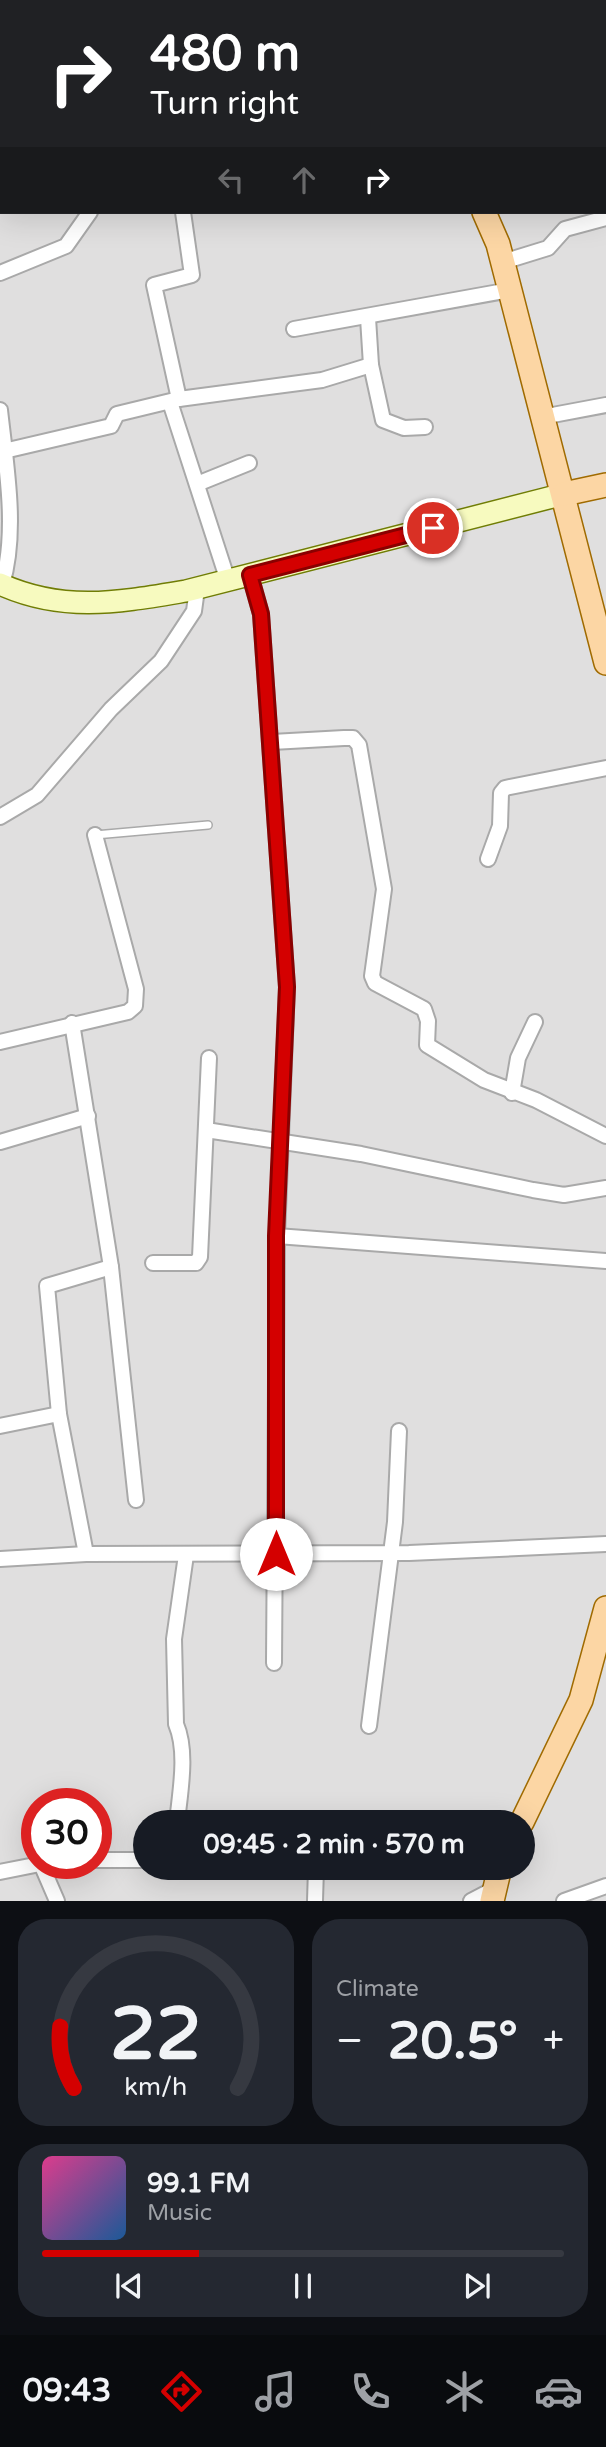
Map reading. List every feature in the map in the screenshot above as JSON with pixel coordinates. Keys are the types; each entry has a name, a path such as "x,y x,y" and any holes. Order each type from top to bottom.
{"main road":[{"path":"485,214 503,262 606,663"},
{"path":"1,584 64,603 94,605 197,589 606,485"},
{"path":"528,1810 581,1700 606,1608"}],"street":[{"path":"0,273 66,246 89,214"},
{"path":"183,214 191,275 154,285 174,400 228,581"},
{"path":"503,262 548,248 565,229 606,218"},
{"path":"294,329 368,318 510,290"},
{"path":"368,318 371,365 383,420 404,428 425,428"},
{"path":"2,452 111,426 117,414 174,400 322,380 371,365"},
{"path":"542,416 606,405"},
{"path":"0,410 9,544 1,584"},
{"path":"197,484 249,463"},
{"path":"250,575 261,614 287,987 276,1236 275,1662"},
{"path":"0,817 37,795 111,709 161,661 194,611 197,589"},
{"path":"272,742 353,738 359,745 384,889 372,976 375,983 424,1009 428,1021 425,1035 427,1045 437,1054 512,1093 536,1100 606,1136"},
{"path":"488,859 500,826 500,793 505,788 606,768"},
{"path":"0,1042 128,1012 135,1006 137,998 95,835"},
{"path":"512,1093 518,1058 535,1022"},
{"path":"72,1023 111,1268 136,1500"},
{"path":"153,1263 188,1265 196,1263 200,1257 209,1058"},
{"path":"0,1142 88,1116"},
{"path":"205,1130 430,1167 564,1195 606,1188"},
{"path":"276,1236 606,1261"},
{"path":"86,1554 59,1414 47,1286 111,1268"},
{"path":"0,1426 59,1414"},
{"path":"369,1726 391,1553 399,1432"},
{"path":"0,1559 86,1554 391,1553 606,1544"},
{"path":"178,1810 181,1758 180,1734 176,1724 174,1639 186,1555"},
{"path":"112,1860 133,1860"},
{"path":"0,1872 21,1868"},
{"path":"47,1879 57,1901"},
{"path":"315,1901 316,1880"},
{"path":"471,1901 495,1886"},
{"path":"564,1901 606,1886"}],"lane":[{"path":"95,835 208,825"}],"shaded area":[{"path":"0,214 606,214 606,1901 0,1901"}],"route":[{"path":"276,1554 276,1236 287,987 273,752 261,614 250,575 433,528"}]}
